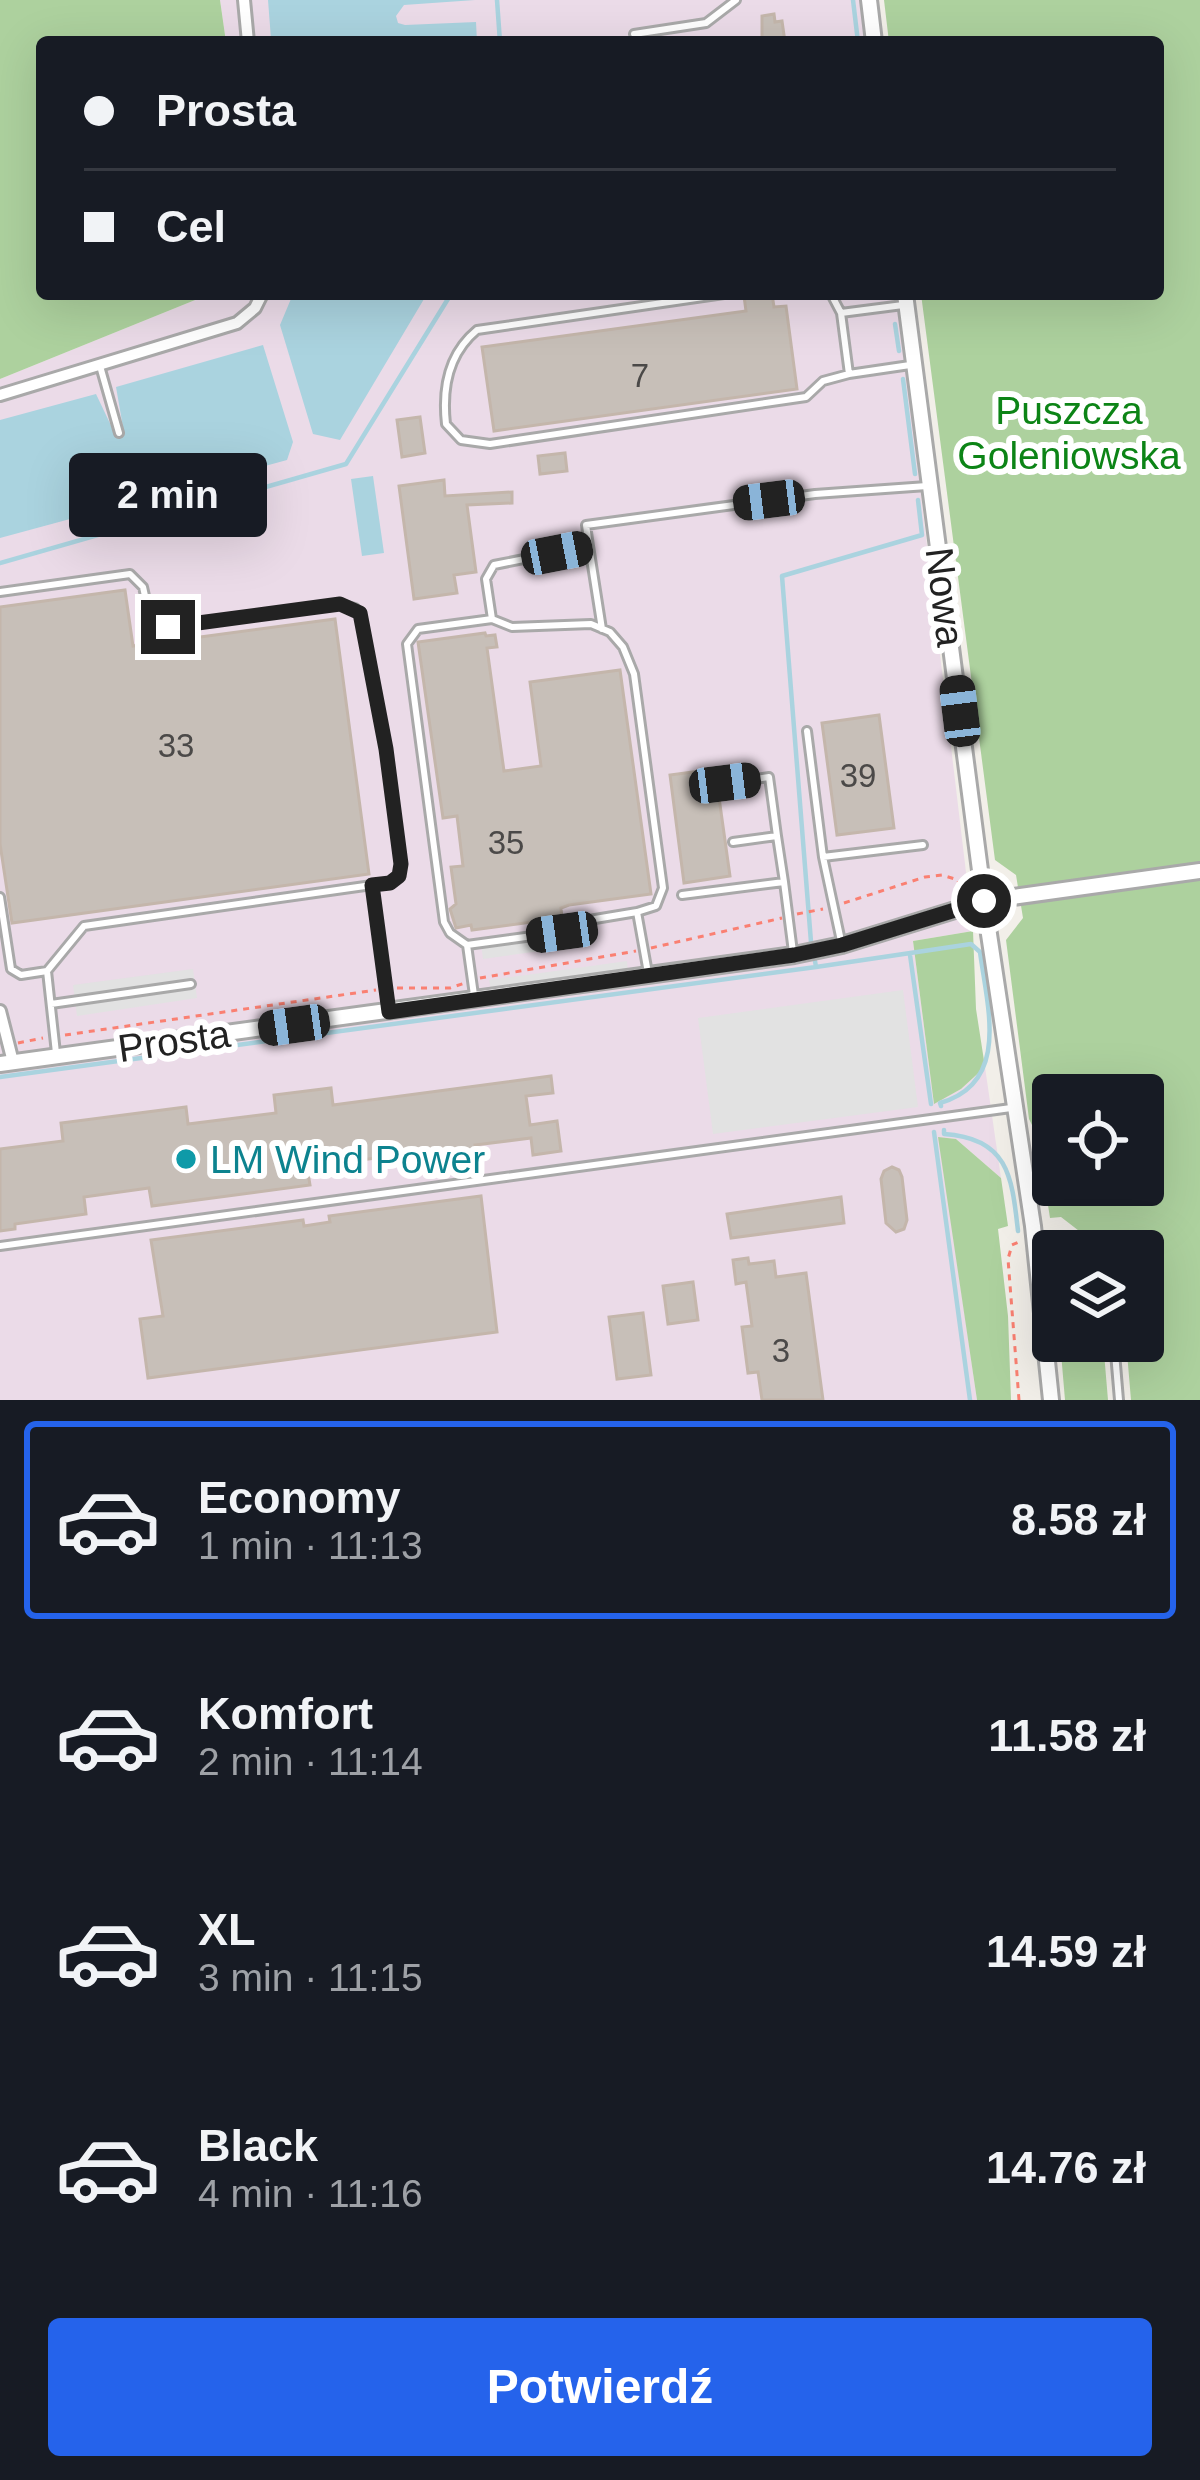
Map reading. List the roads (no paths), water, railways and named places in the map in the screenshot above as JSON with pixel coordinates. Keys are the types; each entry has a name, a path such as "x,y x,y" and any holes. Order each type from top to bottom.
{"street":[{"path":"244,0 247,36"},
{"path":"869,0 873,36"},
{"path":"0,395 237,322 259,300"},
{"name":"Nowa","path":"906,300 984,901 1033,1230"},
{"name":"Prosta","path":"6,1063 794,955 984,901 1200,872"},
{"path":"0,1011 8,1045 6,1063"},
{"name":"Nowa","path":"1047,1362 1051,1400"}],"lane":[{"path":"634,34 706,23 736,0"},
{"path":"683,300 477,330 459,349 448,374 446,424 460,440 490,444 806,397 823,381 914,364"},
{"path":"834,300 841,313 849,374"},
{"path":"841,313 901,300"},
{"path":"100,366 119,433"},
{"path":"602,628 586,525 815,494 930,486"},
{"path":"492,619 486,579 494,565 589,547"},
{"path":"0,592 130,574 143,587 149,618 162,627 340,604 355,608 362,618 386,749 401,864 399,876 390,883 84,926 47,971 21,975 11,969 0,897"},
{"path":"492,619 512,628 591,624 623,647 634,674 663,888 656,906 577,922 562,932 467,945 450,933 444,922 406,644 418,629 492,619"},
{"path":"807,731 842,945"},
{"path":"725,783 769,777 794,955"},
{"path":"734,842 777,836"},
{"path":"824,857 923,845"},
{"path":"682,895 784,881"},
{"path":"372,885 389,1012"},
{"path":"637,912 649,976"},
{"path":"467,945 475,1000"},
{"path":"47,971 56,1057"},
{"path":"51,1004 191,984"},
{"path":"0,1246 1015,1108"},
{"path":"1116,1362 1119,1400"}],"water":[{"path":"268,0 475,0 404,5 396,16 405,25 476,22 477,36 271,36"},
{"path":"290,300 423,300 340,440 313,434 280,325"},
{"path":"263,345 293,442 287,460 147,498 144,488 134,486 127,493 129,503 0,538 0,420 96,394 116,436 124,433 116,387"},
{"path":"373,476 384,553 362,556 351,479"}],"waterway":[{"path":"497,0 500,36"},
{"path":"853,0 857,36"},
{"path":"0,563 346,464 447,300"},
{"path":"895,324 899,351"},
{"path":"903,379 915,474"},
{"path":"811,942 782,576 922,535 918,500"},
{"path":"815,961 816,967 971,944 980,952 989,1018 986,1061 977,1079 941,1106"},
{"path":"910,955 931,1104"},
{"path":"0,1077 816,967"},
{"path":"944,1130 944,1134 982,1143 1003,1164 1018,1231"},
{"path":"934,1132 970,1400"}],"place":[{"name":"LM Wind Power","path":"186,1159"}],"park label":[{"name":"Puszcza Goleniowska","path":"1069,432"}]}
